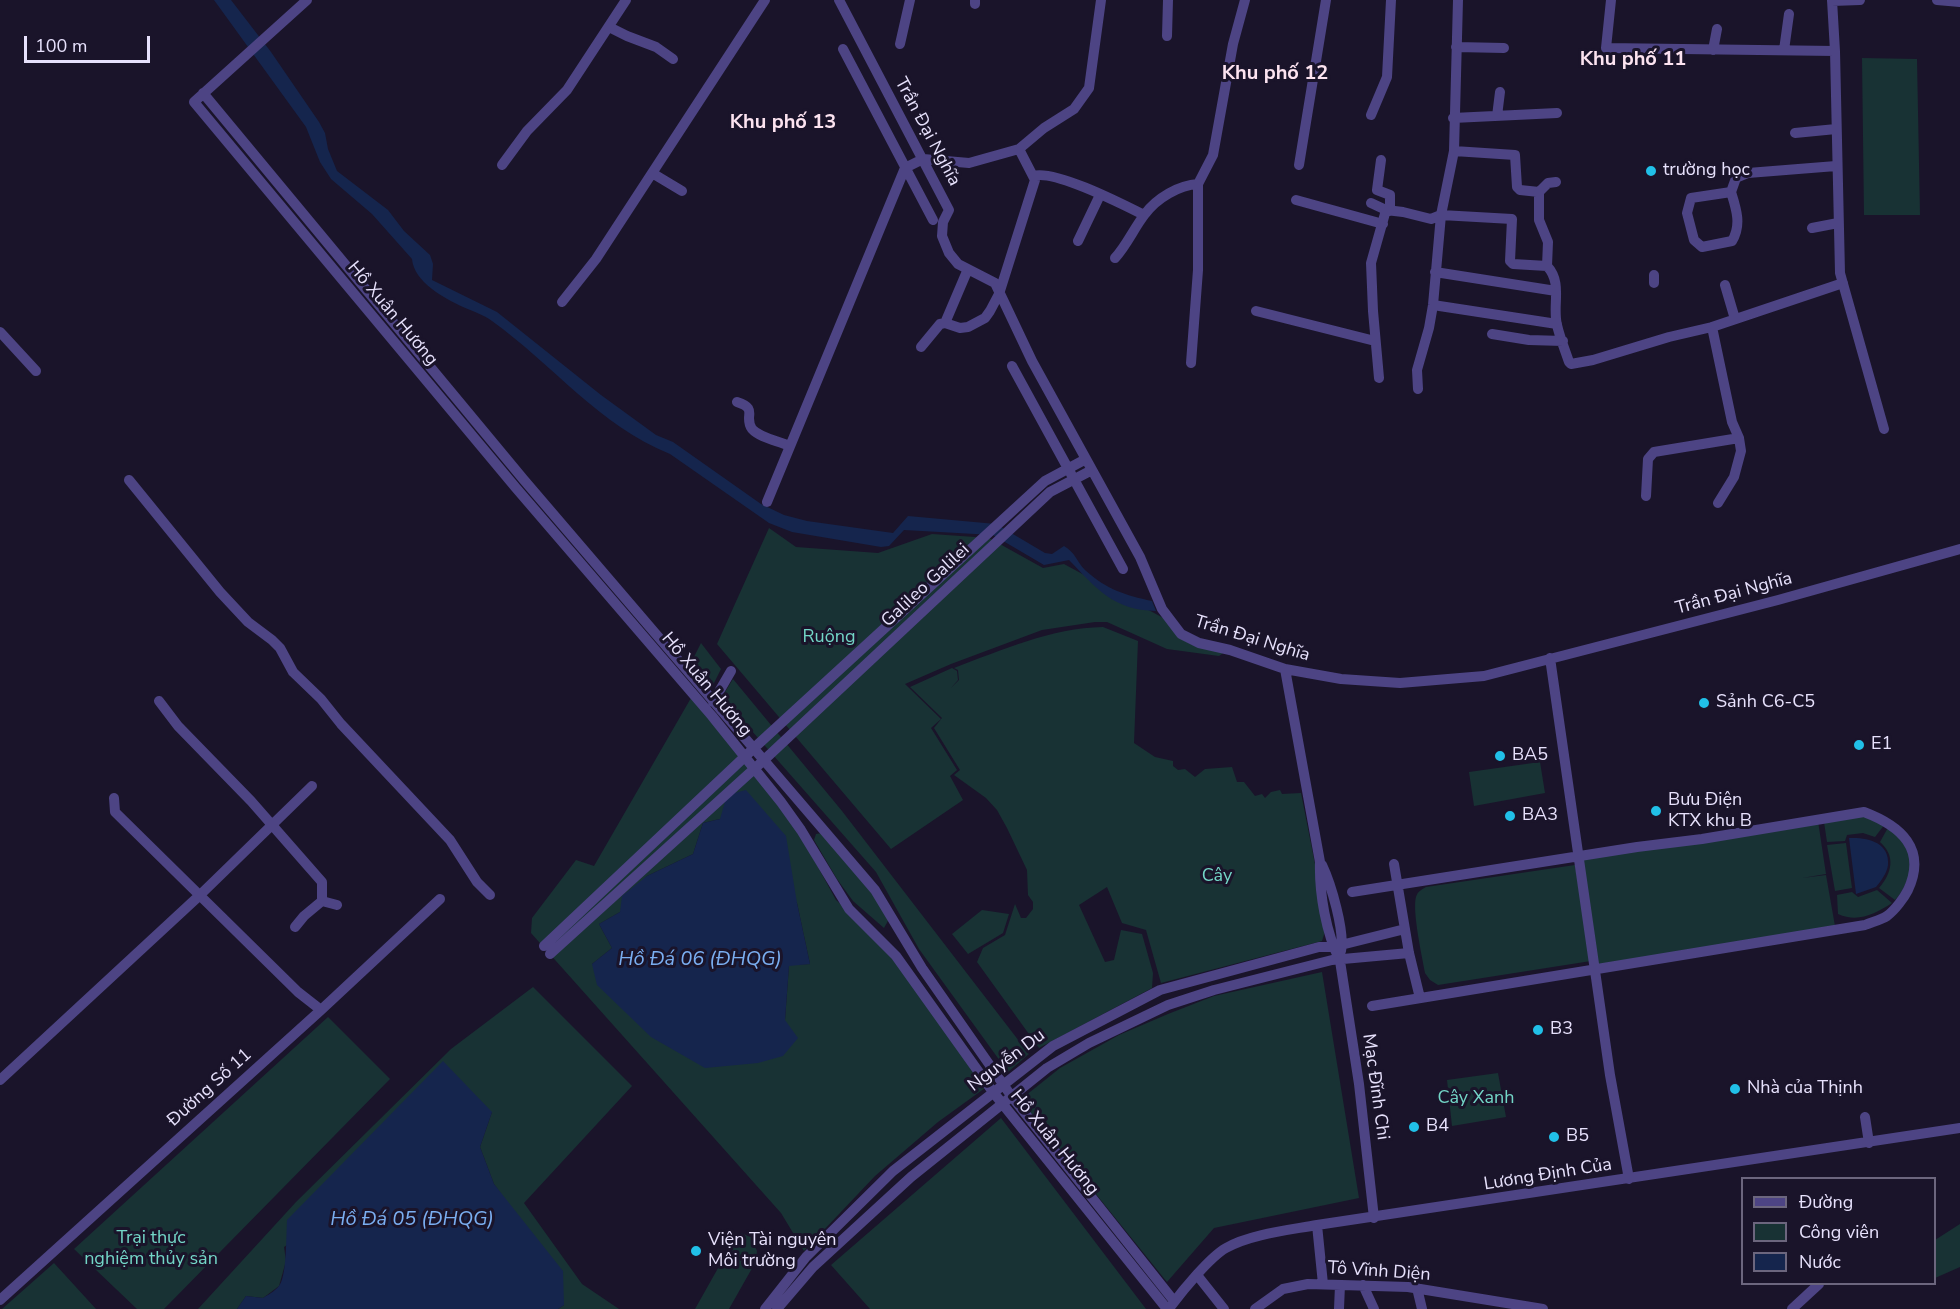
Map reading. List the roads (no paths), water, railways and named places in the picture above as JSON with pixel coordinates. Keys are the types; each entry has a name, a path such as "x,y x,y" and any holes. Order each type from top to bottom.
{"street":[{"path":"203,93 306,0"},
{"path":"502,165 527,130 567,90 626,0"},
{"path":"562,302 596,259 765,0"},
{"name":"Trần Đại Nghĩa","path":"840,0 949,210 943,222 942,236 949,253 958,264 995,283 1032,361 1140,557 1162,609 1181,634 1199,643 1230,650 1285,669 1341,680 1400,683 1484,676 1778,600 1960,549"},
{"path":"900,44 910,0"},
{"path":"767,502 905,168 923,159 969,163 1019,149 1044,128 1074,109 1089,88 1101,0"},
{"path":"1167,36 1168,0"},
{"path":"1191,363 1198,270 1198,184 1213,155 1233,44 1245,0"},
{"path":"1299,165 1326,0"},
{"path":"1371,115 1387,76 1391,0"},
{"path":"1418,388 1417,370 1433,305 1441,215 1454,151 1458,0"},
{"path":"1611,0 1606,48 1835,51"},
{"path":"1860,0 1832,1 1840,273 1884,429"},
{"path":"1937,0 1960,2"},
{"path":"1784,50 1789,14"},
{"path":"609,27 656,47 673,59"},
{"path":"1713,50 1717,28"},
{"path":"1456,47 1504,48"},
{"path":"843,49 933,220"},
{"path":"1497,116 1500,92"},
{"name":"Hồ Xuân Hương","path":"1169,1306 1002,1104 896,956 849,909 801,830 745,757 520,484 203,93 194,102 520,484 816,819 874,890 922,968 1012,1097 1169,1306"},
{"path":"1454,118 1557,112"},
{"path":"1795,133 1836,129"},
{"path":"921,347 937,326 945,323 965,328 979,322 990,312 999,294 1035,180 1019,149"},
{"path":"1454,151 1515,155 1516,187 1520,190 1539,192"},
{"path":"1379,378 1371,263 1388,211 1390,195 1377,190 1381,160"},
{"path":"1731,192 1691,198 1687,213 1694,240 1702,248 1732,241 1735,237 1738,223 1731,192 1736,178 1748,173 1836,166"},
{"path":"652,173 682,191"},
{"path":"1033,176 1045,174 1144,214"},
{"path":"1547,266 1548,242 1539,220 1539,192 1548,183 1556,182"},
{"path":"1115,258 1126,246 1144,214 1166,196 1185,185 1198,184"},
{"path":"1078,241 1100,195"},
{"path":"1296,200 1383,224"},
{"path":"1371,203 1388,211 1431,219 1441,215 1512,219 1510,261 1512,264 1547,266 1552,271 1556,282 1557,324 1571,364 1712,327 1843,283"},
{"path":"1812,228 1838,223"},
{"path":"945,323 968,269"},
{"path":"1435,272 1556,291"},
{"path":"1725,285 1735,319"},
{"path":"1433,305 1557,324"},
{"path":"1256,311 1375,341"},
{"path":"1712,327 1732,422 1739,438 1741,451 1734,477 1718,503"},
{"path":"0,332 36,371"},
{"path":"1492,334 1529,340 1563,341"},
{"path":"1012,366 1123,569"},
{"path":"737,402 749,408 750,423 754,430 789,446"},
{"path":"1646,496 1648,459 1654,453 1739,438"},
{"path":"1071,474 1086,459"},
{"name":"Galileo Galilei","path":"1071,474 764,760 547,950 754,748 1045,481 1071,474 1092,470"},
{"path":"129,480 220,592 248,622 280,648 293,672 321,699 341,724 450,840 477,882 490,895"},
{"path":"1036,490 1043,499"},
{"path":"1550,658 1610,1075 1629,1179"},
{"name":"Mạc Đĩnh Chi","path":"1285,669 1320,862 1328,880 1342,934 1338,946 1359,1084 1374,1218"},
{"path":"713,702 731,671"},
{"path":"159,700 178,726 271,824 322,882 322,901"},
{"path":"0,1080 200,895 312,786"},
{"path":"114,798 115,812 298,992 321,1010"},
{"path":"1352,892 1864,812 1898,829 1914,854 1913,878 1904,897 1887,916 1865,925 1371,1006"},
{"path":"801,830 816,819"},
{"path":"1394,864 1409,953 1420,998"},
{"name":"Đường Số 11","path":"0,1300 321,1010 440,899"},
{"path":"322,901 337,905"},
{"path":"295,927 303,916 322,901"},
{"path":"880,939 896,928"},
{"name":"Nguyễn Du","path":"765,1309 806,1257 893,1171 1038,1056 1074,1033 1160,990 1319,947 1338,946 1405,929"},
{"name":"Nguyễn Du","path":"777,1309 813,1267 911,1177 1047,1068 1097,1039 1168,1005 1214,990 1332,960 1409,953"},
{"path":"1038,1056 1047,1068"},
{"path":"1865,1117 1869,1143"},
{"name":"Lương Định Của","path":"1169,1306 1224,1248 1242,1240 1317,1225 1960,1128"},
{"path":"1317,1225 1323,1284"},
{"path":"806,1257 813,1267"},
{"path":"1197,1275 1224,1309"},
{"name":"Tô Vĩnh Diện","path":"1255,1309 1283,1289 1323,1284 1417,1288 1543,1309"},
{"path":"1339,1309 1340,1285"},
{"path":"1363,1285 1374,1309"},
{"path":"1792,1309 1818,1285"},
{"path":"1417,1288 1422,1309"}],"water":[{"path":"214,0 231,0 271,52 319,122 325,133 328,149 337,171 388,210 404,231 430,255 433,264 432,280 497,312 601,395 656,435 673,442 761,504 784,515 807,521 893,533 908,516 996,524 1045,553 1052,554 1064,546 1071,551 1085,570 1101,582 1125,594 1152,601 1156,611 1128,607 1117,602 1097,589 1069,560 1044,565 993,535 904,530 889,546 881,547 792,532 769,523 670,454 645,442 599,411 492,321 447,299 424,282 418,275 412,259 372,214 331,179 320,162 306,127"},
{"name":"Hồ Đá 06 (ĐHQG)","path":"746,790 786,836 810,964 789,966 785,1020 798,1038 783,1056 758,1063 705,1068 651,1037 597,985 592,964 612,948 599,924 620,912 622,896 647,876 693,854 703,823 720,819 727,795"},
{"path":"1849,838 1876,842 1888,857 1886,871 1876,887 1856,894"},
{"name":"Hồ Đá 05 (ĐHQG)","path":"443,1061 492,1112 480,1147 494,1184 563,1271 564,1305 558,1309 237,1309 246,1296 263,1298 282,1281 287,1220"}],"place":[{"name":"trường học","path":"1651,171"},
{"name":"Sảnh C6-C5","path":"1704,703"},
{"name":"E1","path":"1859,745"},
{"name":"BA5","path":"1500,756"},
{"name":"Bưu Điện KTX khu B","path":"1656,811"},
{"name":"BA3","path":"1510,816"},
{"name":"B3","path":"1538,1030"},
{"name":"Nhà của Thịnh","path":"1735,1089"},
{"name":"B4","path":"1414,1127"},
{"name":"B5","path":"1554,1137"},
{"name":"Viện Tài nguyên Môi trường","path":"696,1251"}],"district":[{"name":"Khu phố 11","path":"1633,60"},
{"name":"Khu phố 12","path":"1275,74"},
{"name":"Khu phố 13","path":"783,123"}],"park label":[{"name":"Ruộng","path":"829,638"},
{"name":"Cây","path":"1217,877"},
{"name":"Cây Xanh","path":"1476,1099"},
{"name":"Trại thực nghiệm thủy sản","path":"151,1249"}]}
